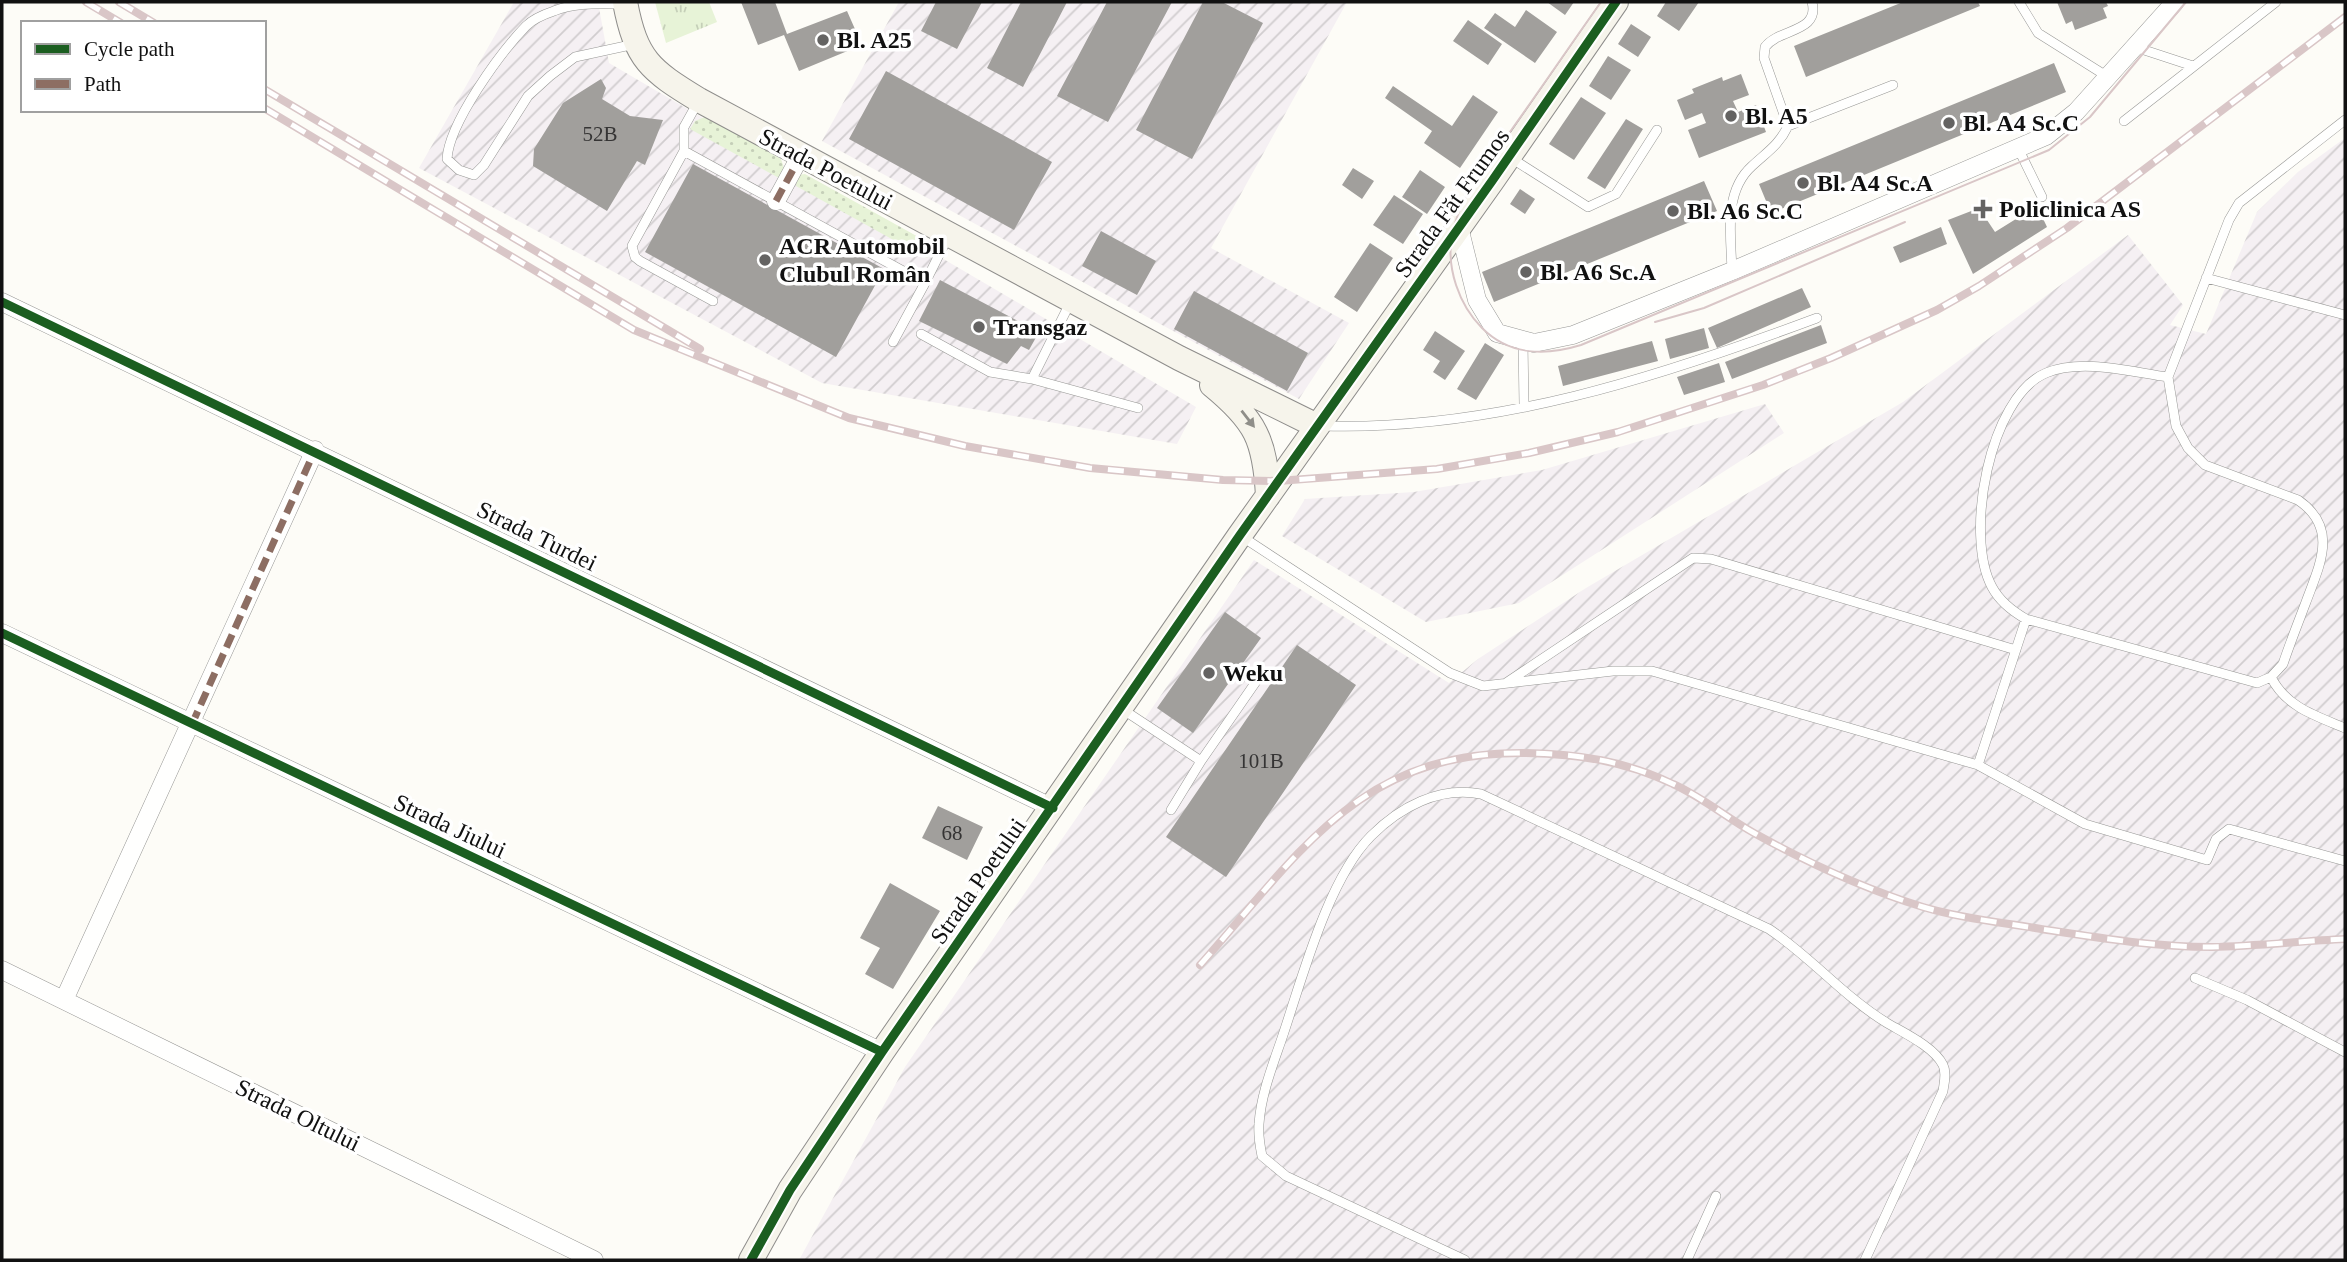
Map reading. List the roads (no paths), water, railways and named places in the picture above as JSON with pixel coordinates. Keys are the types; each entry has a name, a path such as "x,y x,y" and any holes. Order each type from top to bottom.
{"main road":[{"name":"Strada Făt Frumos","path":"1317,426 1509,158 1616,2"},
{"name":"Strada Poetului","path":"625,3 635,44 651,68 699,100 1179,359 1317,426 882,1052 790,1190 751,1260"},
{"name":"Strada Poetului","path":"1179,359 1251,421 1264,451 1268,496"}],"street":[{"path":"1459,227 1477,300 1497,332 1523,342 1542,342 1573,335 1732,271 2018,148 2063,124 2172,3"},
{"path":"776,201 801,155"},
{"name":"Strada Turdei","path":"2,302 315,450 1053,808"},
{"path":"64,1000 315,450"},
{"name":"Strada Jiului","path":"2,634 882,1052"},
{"name":"Strada Oltului","path":"2,970 594,1260"}],"lane":[{"path":"1788,126 1764,58 1765,47 1773,39 1809,22 1814,12 1812,2"},
{"path":"2019,2 2038,33 2108,77"},
{"path":"2124,121 2276,2"},
{"path":"625,3 577,5 555,10 527,24 474,95 448,142 447,159 459,170 474,175 484,165 528,96 550,76 575,57 635,44"},
{"path":"2135,47 2193,66"},
{"path":"1732,271 1730,226 1737,186 1751,166 1774,149 1788,126 1893,85"},
{"path":"699,100 684,127 684,151 634,240 633,252 640,261 713,301"},
{"path":"2168,377 2078,367 2046,373 2025,387 2009,408 1989,465 1980,543 1991,586 2008,609 2026,619 2257,683 2271,677 2283,664 2323,557 2323,537 2319,522 2312,509 2298,500 2205,465 2188,448 2176,426 2168,377 2229,220 2239,203 2345,120"},
{"path":"1509,158 1588,207 1616,194 1657,130"},
{"path":"2018,148 2042,197"},
{"path":"684,151 925,283"},
{"path":"893,342 949,235"},
{"path":"2206,278 2345,315"},
{"path":"1032,379 1071,302"},
{"path":"1317,426 1388,426 1576,397 1683,368 1817,318"},
{"path":"921,334 990,372 1032,379 1138,408"},
{"path":"1523,342 1524,405"},
{"path":"1240,535 1450,673 1475,685 1503,685 1613,671 1652,671 1978,765 2085,824 2207,860 2216,839 2229,829 2345,861"},
{"path":"1503,685 1693,558 1711,559 2016,650"},
{"path":"1978,765 2026,619"},
{"path":"1171,810 1200,761 1262,673"},
{"path":"2271,677 2286,699 2313,715 2345,728"},
{"path":"1120,708 1200,761"},
{"path":"1465,1260 1286,1176 1262,1156 1259,1142 1264,1094 1302,978 1349,866 1371,836 1388,822 1429,796 1449,791 1481,794 1769,929 1797,948 1840,990 1919,1043 1942,1063 1945,1075 1943,1091 1865,1260"},
{"path":"2195,978 2269,1011 2345,1052"},
{"path":"1687,1260 1716,1196"}],"tram line":[{"path":"1601,2 1476,179 1461,206 1452,235 1453,273 1467,308 1482,328 1516,349 1541,352 1581,345 2049,150 2090,117 2186,2"},
{"path":"1655,322 1704,308 1905,222"}],"railway":[{"path":"86,2 118,21"},
{"path":"119,2 151,21"},
{"path":"266,109 634,330 849,418 965,446 1090,468 1223,480 1278,481 1437,469 1529,453 1618,432 1763,385 1831,358 1937,310 1979,286 2067,228 2345,17"},
{"path":"266,90 700,349"},
{"path":"1200,965 1303,848 1338,816 1376,790 1419,770 1468,757 1526,753 1601,760 1655,776 1684,789 1754,833 1816,865 1880,892 1951,914 2101,938 2167,945 2212,947 2345,939"}],"place":[{"name":"Bl. A25","path":"823,40"},
{"name":"Bl. A5","path":"1731,116"},
{"name":"Bl. A4 Sc.C","path":"1949,123"},
{"name":"Bl. A4 Sc.A","path":"1803,183"},
{"name":"Policlinica AS","path":"1983,209"},
{"name":"Bl. A6 Sc.C","path":"1673,211"},
{"name":"ACR Automobil Clubul Român","path":"765,260"},
{"name":"Bl. A6 Sc.A","path":"1526,272"},
{"name":"Transgaz","path":"979,327"},
{"name":"Weku","path":"1209,673"}]}
